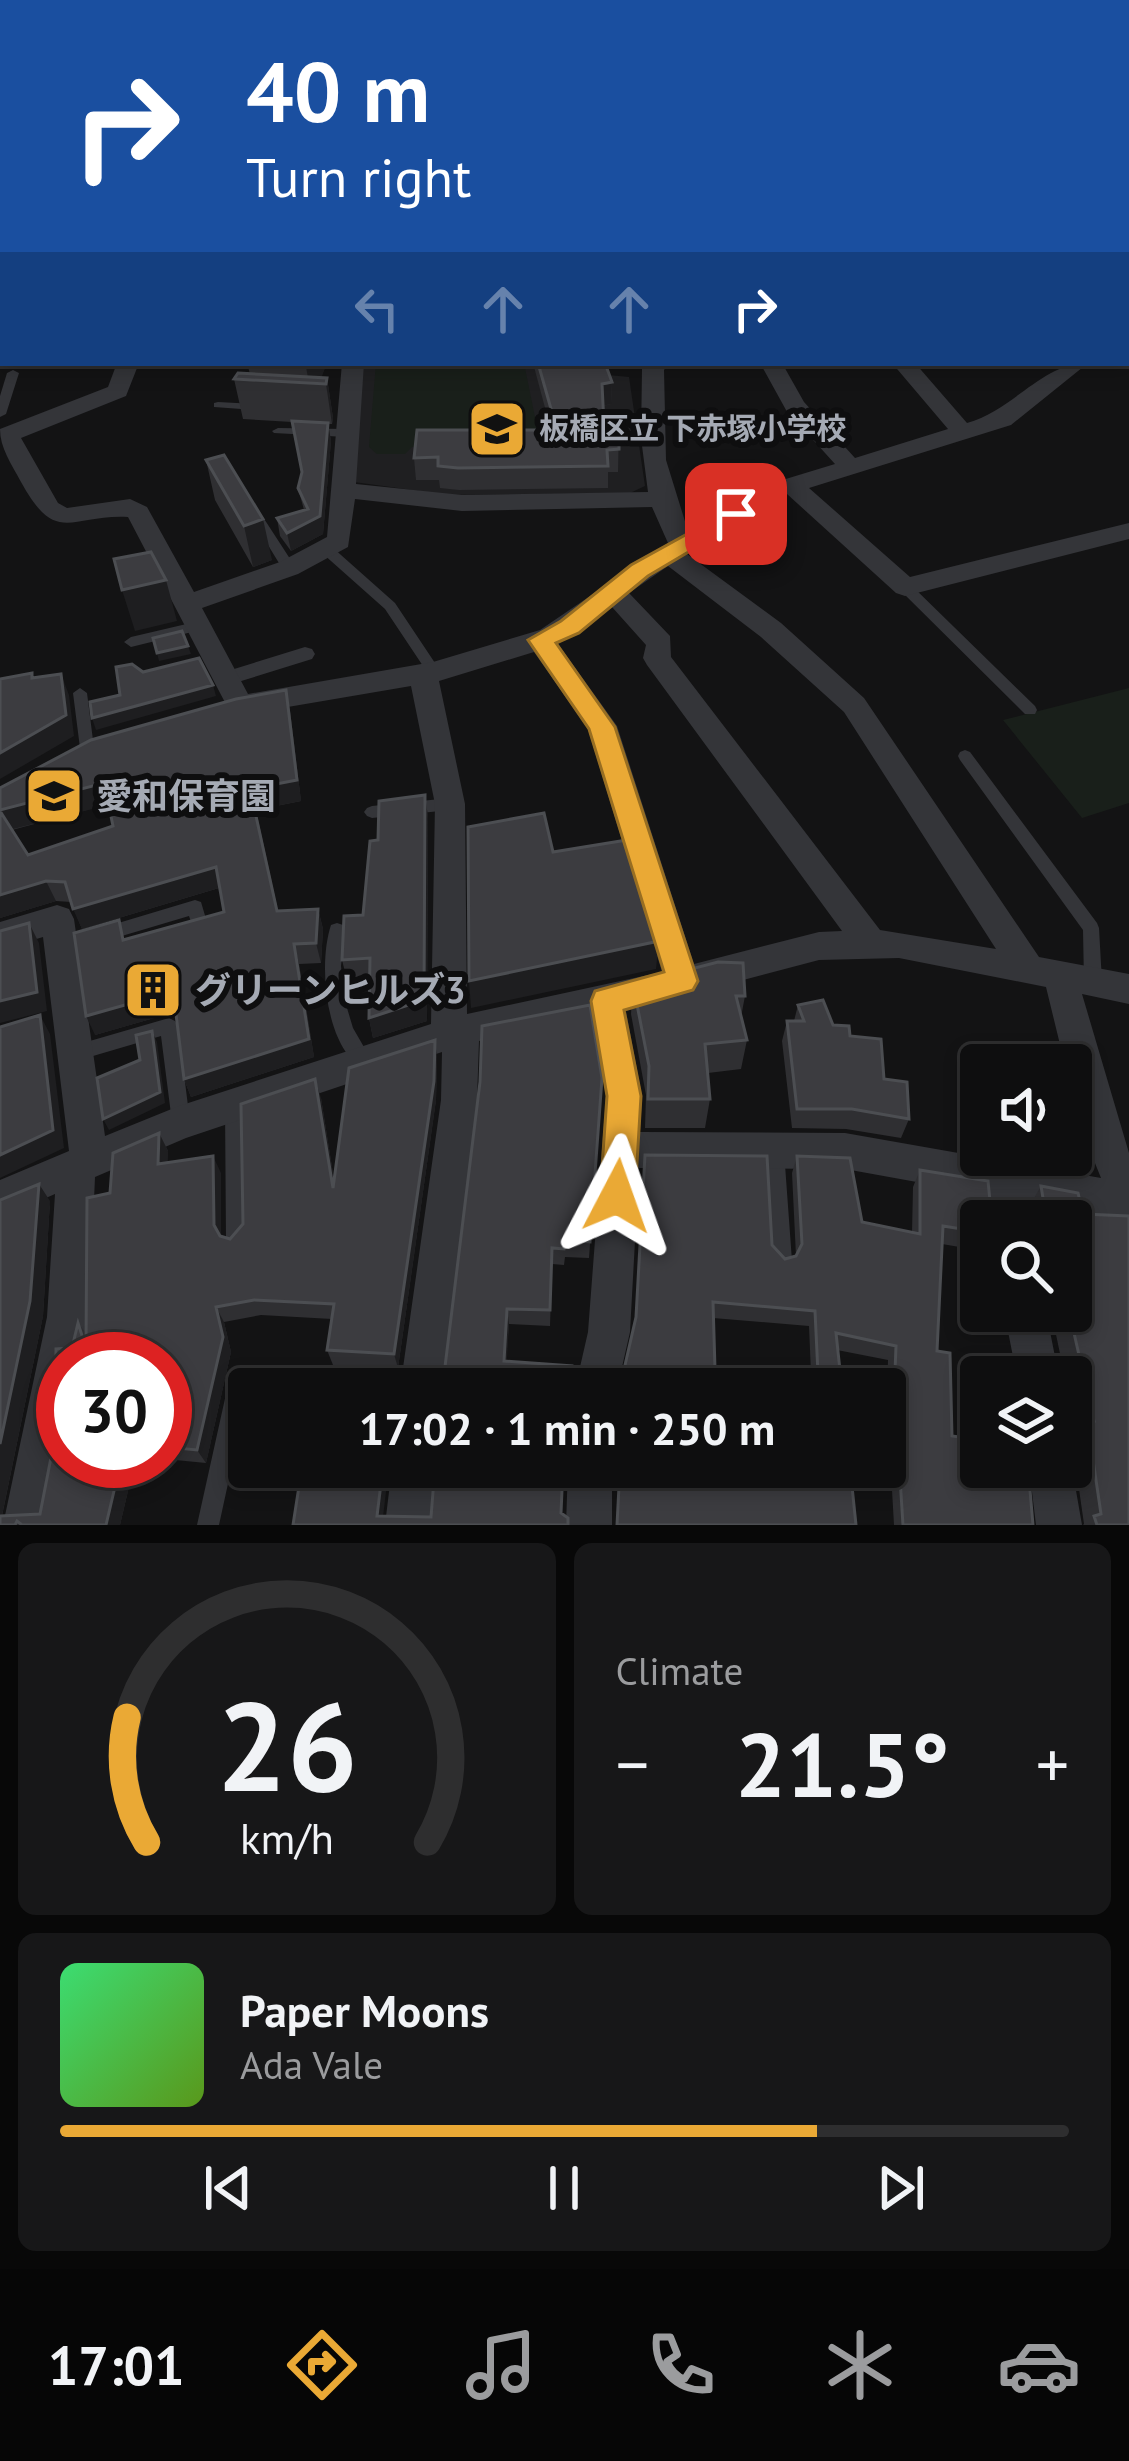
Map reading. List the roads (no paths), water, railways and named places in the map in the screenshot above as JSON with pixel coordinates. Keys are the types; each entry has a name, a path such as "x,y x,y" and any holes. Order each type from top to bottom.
{"street":[{"path":"127,366 118,392 2,429 48,508 63,516 130,507 138,512 217,683"},
{"path":"189,616 340,541 340,418 352,366"},
{"path":"656,366 650,428 659,499 675,549 854,704 1060,976 1099,1126 1129,1200"},
{"path":"773,366 794,405 850,466"},
{"path":"906,366 964,434"},
{"path":"217,683 429,673 540,640 570,627 675,549 790,484 964,434 1029,405 1067,366"},
{"path":"790,484 905,587 1129,531"},
{"path":"342,490 462,503 659,499"},
{"path":"613,592 660,643 657,658 869,943"},
{"path":"540,640 602,727 682,981"},
{"path":"217,683 305,653"},
{"path":"417,1368 459,1100 450,804 429,673"},
{"path":"55,766 98,745"},
{"path":"0,936 57,919 62,947 56,1021 73,1054 82,1164 68,1317 26,1525"},
{"path":"0,1199 181,1122 363,1061 455,1033 607,1001 819,946 869,943 1129,989"},
{"path":"601,1368 609,1332 624,1096 607,1001"},
{"path":"620,1150 845,1151 1129,1200"},
{"path":"999,1178 1004,1200"},
{"path":"408,1525 412,1488"},
{"path":"589,1525 590,1488"},
{"path":"1054,1488 1060,1525"}],"lane":[{"path":"2,429 7,380"},
{"path":"218,405 261,407"},
{"path":"278,431 340,418"},
{"path":"244,495 289,568"},
{"path":"327,550 390,606 429,673"},
{"path":"905,587 1030,710"},
{"path":"130,642 189,616"},
{"path":"80,693 98,745"},
{"path":"964,756 1091,928 1060,976"},
{"path":"372,812 450,804"},
{"path":"62,947 195,907 201,929"},
{"path":"337,930 331,989 340,1024 363,1061"},
{"path":"73,1054 169,1025 181,1122"},
{"path":"234,1103 236,1241"},
{"path":"775,1151 782,1261"},
{"path":"208,1525 228,1435"}],"place":[{"name":"板橋区立 下赤塚小学校","path":"497,429"},
{"name":"愛和保育園","path":"54,796"},
{"name":"グリーンヒルズ3","path":"153,990"}]}
